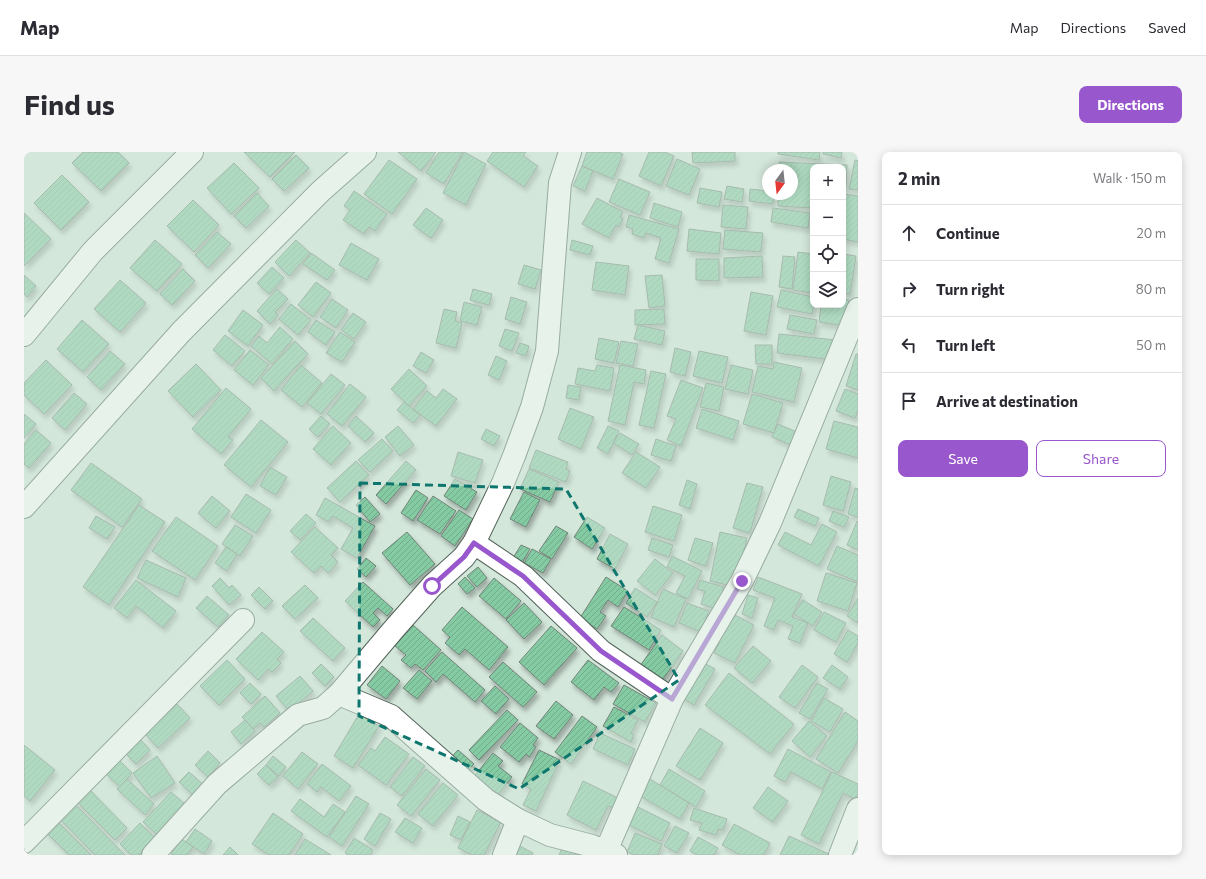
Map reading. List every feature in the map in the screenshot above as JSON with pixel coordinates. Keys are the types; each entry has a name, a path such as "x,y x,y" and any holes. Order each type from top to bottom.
{"street":[{"path":"24,335 93,252 192,152"},
{"path":"24,507 181,332 321,190 365,152"},
{"path":"153,855 217,784 298,715 323,708 339,694 403,618 432,586 464,557 474,543 503,483 514,456 532,407 547,351 560,183 570,152"},
{"path":"339,694 391,716 486,800 518,820 550,835 592,846 611,853 672,699 742,581 770,524 852,338 858,309"},
{"path":"474,543 523,576 601,651 672,699"},
{"path":"37,855 24,843 244,620"},
{"path":"840,855 858,809"},
{"path":"504,855 518,820"}],"highlighted area":[{"path":"360,483 566,489 679,680 519,789 359,716"}],"building":[{"path":"83,152 118,152 129,163 101,191 72,163"},
{"path":"244,152 295,152 270,177"},
{"path":"398,152 436,152 421,171"},
{"path":"439,152 463,152 444,184 426,173"},
{"path":"464,152 486,164 466,205 443,193"},
{"path":"493,152 526,152 523,156 538,166 524,187 487,161"},
{"path":"587,152 618,152 623,154 613,179 582,166"},
{"path":"649,152 665,152 674,156 661,186 639,176"},
{"path":"692,152 735,152 735,161 693,163"},
{"path":"778,152 820,152 819,160 778,154"},
{"path":"823,152 842,152 841,158 823,154"},
{"path":"296,155 309,168 284,191 272,179"},
{"path":"677,159 700,169 689,195 666,186"},
{"path":"389,160 417,179 392,214 364,194"},
{"path":"855,160 858,161 858,190 849,189"},
{"path":"779,162 824,164 810,164 810,208 778,206 778,200 798,200 798,164 779,164"},
{"path":"234,163 259,188 231,214 207,188"},
{"path":"846,165 847,165 846,188"},
{"path":"582,166 593,171 585,191 573,186"},
{"path":"62,175 89,202 61,230 34,203"},
{"path":"619,179 650,192 640,215 609,202"},
{"path":"727,186 744,189 742,202 724,199"},
{"path":"700,188 722,192 719,207 697,203"},
{"path":"750,189 762,190 762,200 773,200 773,204 749,201"},
{"path":"354,191 387,214 375,231 369,227 364,234 343,220 350,210 344,206"},
{"path":"257,193 269,206 246,228 234,216"},
{"path":"846,194 858,196 858,242 846,240"},
{"path":"597,198 623,212 620,217 623,219 619,227 616,225 609,238 582,224"},
{"path":"193,200 219,225 194,252 167,226"},
{"path":"654,203 682,212 678,227 650,218"},
{"path":"723,205 748,207 746,229 721,227"},
{"path":"426,208 443,220 431,238 413,225"},
{"path":"773,208 810,213 808,228 771,222"},
{"path":"24,213 51,239 24,266"},
{"path":"629,215 679,229 669,263 655,259 661,238 646,233 644,238 632,234 633,229 626,227"},
{"path":"689,229 721,233 719,254 687,251"},
{"path":"725,230 763,233 761,252 723,249"},
{"path":"217,232 231,244 208,268 195,255"},
{"path":"155,240 182,264 157,291 130,268"},
{"path":"296,240 310,253 289,276 275,262"},
{"path":"572,240 593,246 590,255 570,250"},
{"path":"351,243 379,259 367,280 339,265"},
{"path":"798,252 810,254 810,293 793,290"},
{"path":"311,253 335,270 327,280 303,264"},
{"path":"846,254 856,256 850,294 846,293"},
{"path":"762,256 763,277 724,278 724,258"},
{"path":"783,256 795,257 792,289 779,287"},
{"path":"696,259 719,259 719,281 696,280"},
{"path":"596,262 629,266 625,295 592,290"},
{"path":"524,265 541,270 535,289 518,284"},
{"path":"272,267 284,278 269,294 257,283"},
{"path":"183,269 195,281 172,305 160,294"},
{"path":"24,275 36,286 27,297 24,294"},
{"path":"662,275 665,306 649,308 645,276"},
{"path":"120,280 146,303 120,332 94,309"},
{"path":"316,282 331,293 313,317 298,305"},
{"path":"277,289 288,299 275,312 278,315 270,324 257,311"},
{"path":"473,289 492,294 489,305 470,300"},
{"path":"781,290 810,296 810,308 813,308 812,314 777,307"},
{"path":"751,292 773,296 766,335 744,331"},
{"path":"511,297 527,302 520,324 505,319"},
{"path":"332,299 348,310 336,328 320,317"},
{"path":"846,300 849,300 845,326 819,322 821,308 846,308"},
{"path":"464,302 482,307 477,325 460,321"},
{"path":"291,304 311,320 298,335 279,319"},
{"path":"444,309 457,312 455,321 462,323 456,348 436,343"},
{"path":"664,309 665,324 635,325 635,310"},
{"path":"243,310 263,325 248,346 228,331"},
{"path":"353,313 366,322 354,339 341,330"},
{"path":"790,315 817,320 814,334 787,329"},
{"path":"82,320 109,344 83,372 57,349"},
{"path":"316,320 335,332 326,345 308,332"},
{"path":"638,325 665,331 662,345 634,339"},
{"path":"280,327 293,339 272,364 251,346 259,336 267,343"},
{"path":"505,329 519,333 512,351 499,346"},
{"path":"340,332 355,342 342,362 326,353"},
{"path":"779,334 836,340 834,360 777,353"},
{"path":"225,335 245,351 232,366 213,350"},
{"path":"599,338 619,342 614,363 595,359"},
{"path":"295,341 308,354 274,391 261,378"},
{"path":"621,341 638,344 633,366 616,363"},
{"path":"520,343 529,346 526,356 516,353"},
{"path":"755,345 772,345 772,364 756,364"},
{"path":"675,348 691,352 685,376 670,372"},
{"path":"250,350 269,365 253,385 234,370"},
{"path":"110,351 125,364 101,390 87,377"},
{"path":"699,351 728,357 722,383 693,376"},
{"path":"421,352 434,360 426,373 413,366"},
{"path":"856,354 858,354 858,390 846,386"},
{"path":"496,356 507,361 499,380 488,375"},
{"path":"46,360 72,385 44,414 24,395 24,383"},
{"path":"774,362 802,368 794,402 752,392 758,366 773,369"},
{"path":"196,364 221,390 193,417 168,391"},
{"path":"301,365 322,383 302,407 281,390"},
{"path":"597,365 614,368 610,391 575,384 578,368 595,371"},
{"path":"620,365 646,370 644,384 634,382 625,425 608,421"},
{"path":"731,365 753,370 748,394 725,389"},
{"path":"409,369 427,386 409,406 391,389"},
{"path":"651,371 666,374 654,428 639,425"},
{"path":"331,374 345,385 321,414 307,403"},
{"path":"681,380 703,388 681,446 667,440 676,419 667,416"},
{"path":"706,383 724,387 719,411 700,407"},
{"path":"350,384 366,397 342,426 327,414"},
{"path":"568,385 581,387 579,400 566,398"},
{"path":"226,388 251,409 228,437 233,440 221,454 192,429"},
{"path":"443,389 457,399 436,426 413,409 427,391 436,398"},
{"path":"845,389 858,394 858,411 855,418 836,411"},
{"path":"74,393 87,404 65,430 52,418"},
{"path":"752,394 783,403 774,433 743,424"},
{"path":"404,402 420,415 413,423 397,410"},
{"path":"570,408 594,417 581,449 558,439"},
{"path":"702,409 739,421 733,440 696,428"},
{"path":"24,414 36,424 24,438"},
{"path":"321,416 330,424 318,437 309,429"},
{"path":"356,416 374,433 365,442 348,426"},
{"path":"261,420 288,442 251,487 224,465"},
{"path":"834,421 858,427 858,458 826,449"},
{"path":"778,424 799,433 793,446 772,437"},
{"path":"333,426 351,443 331,465 313,449"},
{"path":"398,426 414,445 400,456 385,437"},
{"path":"608,426 619,431 608,454 597,448"},
{"path":"486,429 500,436 494,446 481,439"},
{"path":"36,430 51,443 29,468 24,464 24,444"},
{"path":"620,433 639,444 632,455 613,443"},
{"path":"382,439 393,451 370,472 358,460"},
{"path":"656,439 676,446 671,461 651,455"},
{"path":"536,450 568,462 566,469 570,471 566,482 529,468"},
{"path":"458,452 483,460 475,483 451,476"},
{"path":"636,452 660,467 646,488 622,473"},
{"path":"356,461 369,475 340,502 327,488"},
{"path":"406,461 416,470 386,504 376,495"},
{"path":"91,463 142,499 122,527 71,490"},
{"path":"270,467 287,477 276,495 260,486"},
{"path":"529,469 559,482 550,502 520,489"},
{"path":"831,476 851,482 843,511 823,505"},
{"path":"455,479 477,492 466,510 444,496"},
{"path":"687,480 697,484 690,509 679,505"},
{"path":"747,483 763,487 750,533 733,528"},
{"path":"855,488 858,489 858,517 848,514"},
{"path":"416,490 428,498 413,521 401,513"},
{"path":"524,492 540,500 526,527 510,519"},
{"path":"246,494 271,510 256,533 231,517"},
{"path":"212,496 230,511 216,528 198,513"},
{"path":"433,496 456,511 440,534 417,520"},
{"path":"365,497 380,514 370,522 356,505"},
{"path":"325,498 375,526 357,558 341,549 353,528 333,516 329,522 316,515"},
{"path":"139,505 165,522 109,605 83,587"},
{"path":"653,506 682,515 674,541 645,532"},
{"path":"798,509 819,518 815,526 794,517"},
{"path":"459,510 473,519 455,546 441,536"},
{"path":"833,511 849,517 844,527 829,521"},
{"path":"306,514 316,523 300,540 290,531"},
{"path":"96,516 115,527 107,539 89,528"},
{"path":"176,517 218,546 195,580 152,551"},
{"path":"587,517 605,528 592,549 574,537"},
{"path":"857,521 858,522 858,550 847,545"},
{"path":"822,524 837,532 819,566 778,545 785,532 811,545"},
{"path":"235,525 253,536 240,556 222,544"},
{"path":"556,526 568,533 552,559 539,551"},
{"path":"315,527 338,548 331,555 338,562 328,573 321,566 314,573 291,552"},
{"path":"407,532 435,564 410,585 382,553"},
{"path":"720,532 747,538 736,587 710,581"},
{"path":"610,534 628,544 615,569 597,559"},
{"path":"652,538 673,545 669,557 648,550"},
{"path":"695,538 713,543 706,566 688,560"},
{"path":"521,545 530,549 522,563 513,558"},
{"path":"837,546 858,555 858,582 827,569"},
{"path":"226,547 237,554 227,571 215,563"},
{"path":"532,549 551,559 543,573 524,563"},
{"path":"672,556 702,571 688,599 676,593 685,576 667,567"},
{"path":"366,558 376,566 366,577 357,569"},
{"path":"655,559 673,573 655,595 637,581"},
{"path":"146,560 186,578 178,597 137,578"},
{"path":"478,567 487,578 477,587 467,576"},
{"path":"826,573 857,583 848,611 817,601"},
{"path":"465,577 475,588 467,594 458,584"},
{"path":"606,577 628,591 618,607 608,600 600,612 606,616 597,629 580,618"},
{"path":"758,577 802,594 792,617 808,623 800,643 788,639 793,626 778,620 774,630 764,626 775,598 753,590"},
{"path":"220,578 229,588 232,585 241,595 229,605 212,586"},
{"path":"494,578 521,601 506,619 479,596"},
{"path":"136,580 176,611 163,628 136,606 127,618 114,608"},
{"path":"700,580 724,587 717,609 701,604 705,591 697,589"},
{"path":"363,582 393,609 387,616 378,608 373,613 380,620 373,627 345,601"},
{"path":"305,585 318,598 295,619 282,606"},
{"path":"259,587 273,601 265,609 251,595"},
{"path":"635,588 657,602 647,617 626,603"},
{"path":"663,589 686,599 674,627 651,617"},
{"path":"748,595 758,598 752,618 742,614"},
{"path":"207,596 229,615 218,627 196,608"},
{"path":"858,598 858,623 847,616"},
{"path":"803,600 822,612 813,626 794,614"},
{"path":"524,603 542,622 524,639 506,620"},
{"path":"687,603 709,611 701,632 679,623"},
{"path":"462,607 508,647 489,670 465,649 459,655 445,643 450,637 442,630"},
{"path":"624,607 661,630 649,650 611,626"},
{"path":"824,612 846,623 836,642 814,630"},
{"path":"733,614 754,625 735,663 714,653"},
{"path":"313,618 345,648 333,661 300,631"},
{"path":"413,625 441,650 423,670 415,664 411,668 401,660 406,655 395,646"},
{"path":"551,626 577,648 544,685 519,662"},
{"path":"848,630 858,636 858,643 847,662 834,654"},
{"path":"262,632 284,652 277,659 281,663 272,672 268,669 258,680 236,659"},
{"path":"662,635 683,651 661,682 640,666"},
{"path":"753,646 771,661 752,683 734,668"},
{"path":"442,652 485,690 475,702 443,674 436,682 425,671"},
{"path":"227,660 245,679 219,705 200,686"},
{"path":"588,660 619,683 611,692 604,687 594,700 571,682"},
{"path":"503,662 537,692 523,707 489,677"},
{"path":"702,662 715,669 694,705 681,697"},
{"path":"321,664 334,677 325,686 312,673"},
{"path":"802,665 818,677 795,708 779,697"},
{"path":"832,665 848,677 840,689 823,678"},
{"path":"382,666 400,681 386,699 367,685"},
{"path":"419,670 432,681 417,699 403,688"},
{"path":"729,673 794,724 770,754 705,705"},
{"path":"300,676 313,691 289,711 276,696"},
{"path":"250,683 261,694 251,704 240,693"},
{"path":"817,683 828,689 810,719 799,713"},
{"path":"624,685 656,703 645,722 613,704"},
{"path":"495,686 509,699 496,714 481,701"},
{"path":"265,696 280,713 264,727 260,723 253,729 242,717"},
{"path":"824,698 843,709 830,732 811,721"},
{"path":"556,701 573,715 554,739 536,726"},
{"path":"177,704 190,718 158,748 145,734"},
{"path":"614,707 638,720 631,733 634,735 631,742 603,726"},
{"path":"507,710 518,720 479,760 469,750"},
{"path":"845,712 858,721 858,741 838,773 816,759"},
{"path":"359,714 379,726 353,768 334,756"},
{"path":"582,716 597,727 571,764 555,752"},
{"path":"245,720 255,731 241,744 231,732"},
{"path":"809,721 827,736 810,757 792,741"},
{"path":"520,723 538,738 533,745 536,747 529,757 526,754 519,762 500,747"},
{"path":"700,728 723,743 700,780 676,766"},
{"path":"600,733 635,749 628,765 593,749"},
{"path":"385,737 409,754 386,785 358,765 371,748 375,751"},
{"path":"141,740 150,750 136,764 126,754"},
{"path":"24,745 55,770 30,801 24,796"},
{"path":"788,749 831,772 822,789 791,772 785,782 774,776"},
{"path":"458,750 474,764 464,775 448,761"},
{"path":"539,750 560,760 536,811 523,805 531,789 522,784"},
{"path":"208,751 220,763 208,777 195,765"},
{"path":"302,752 318,764 298,789 283,776"},
{"path":"493,753 503,761 498,766 512,777 494,799 471,780"},
{"path":"157,756 175,783 151,798 133,773"},
{"path":"273,756 286,767 279,776 266,765"},
{"path":"413,757 425,766 402,796 390,787"},
{"path":"119,760 132,773 120,787 106,774"},
{"path":"322,764 351,786 339,801 321,787 317,792 307,784"},
{"path":"266,765 278,777 269,785 257,774"},
{"path":"426,769 440,780 411,816 397,805"},
{"path":"669,769 705,791 696,807 660,785"},
{"path":"189,772 204,785 194,796 179,782"},
{"path":"832,772 858,784 858,793 855,799 843,793 819,844 801,835"},
{"path":"127,779 154,804 145,815 117,789"},
{"path":"650,779 689,803 680,819 640,796"},
{"path":"583,781 618,798 613,808 608,806 596,830 567,815"},
{"path":"443,783 458,795 433,826 418,814"},
{"path":"768,787 788,801 773,822 753,808"},
{"path":"89,789 127,828 115,840 76,801"},
{"path":"171,792 185,804 156,834 143,822"},
{"path":"356,796 369,804 342,846 329,837"},
{"path":"300,799 324,817 333,804 345,812 327,837 291,811"},
{"path":"73,802 125,855 95,855 58,817"},
{"path":"636,806 670,823 661,841 627,824"},
{"path":"694,808 727,819 723,830 718,829 716,835 699,830 702,823 690,820"},
{"path":"477,810 501,822 484,855 472,855 458,848"},
{"path":"273,813 303,834 289,855 269,855 252,844"},
{"path":"380,813 391,819 375,846 364,839"},
{"path":"458,816 470,822 461,840 450,835"},
{"path":"54,818 91,855 69,855 43,829"},
{"path":"405,818 422,828 413,843 395,832"},
{"path":"140,823 155,838 139,855 131,855 120,844"},
{"path":"734,824 770,843 764,855 740,855 722,845"},
{"path":"675,826 689,833 677,853 664,846"},
{"path":"195,829 212,841 204,854 186,842"},
{"path":"635,833 662,844 658,855 635,855 627,852"},
{"path":"789,836 831,855 780,855"},
{"path":"698,837 718,848 714,855 697,855 690,851"},
{"path":"354,838 373,850 370,855 348,855 345,853"},
{"path":"182,839 193,847 187,855 171,854"},
{"path":"305,839 331,855 295,855"},
{"path":"516,844 533,853 532,855 511,855"},
{"path":"563,846 584,855 559,855"},
{"path":"230,847 238,855 223,855"}],"route":[{"path":"432,586 464,557 474,543 523,576 601,651 672,699 742,581"}]}
